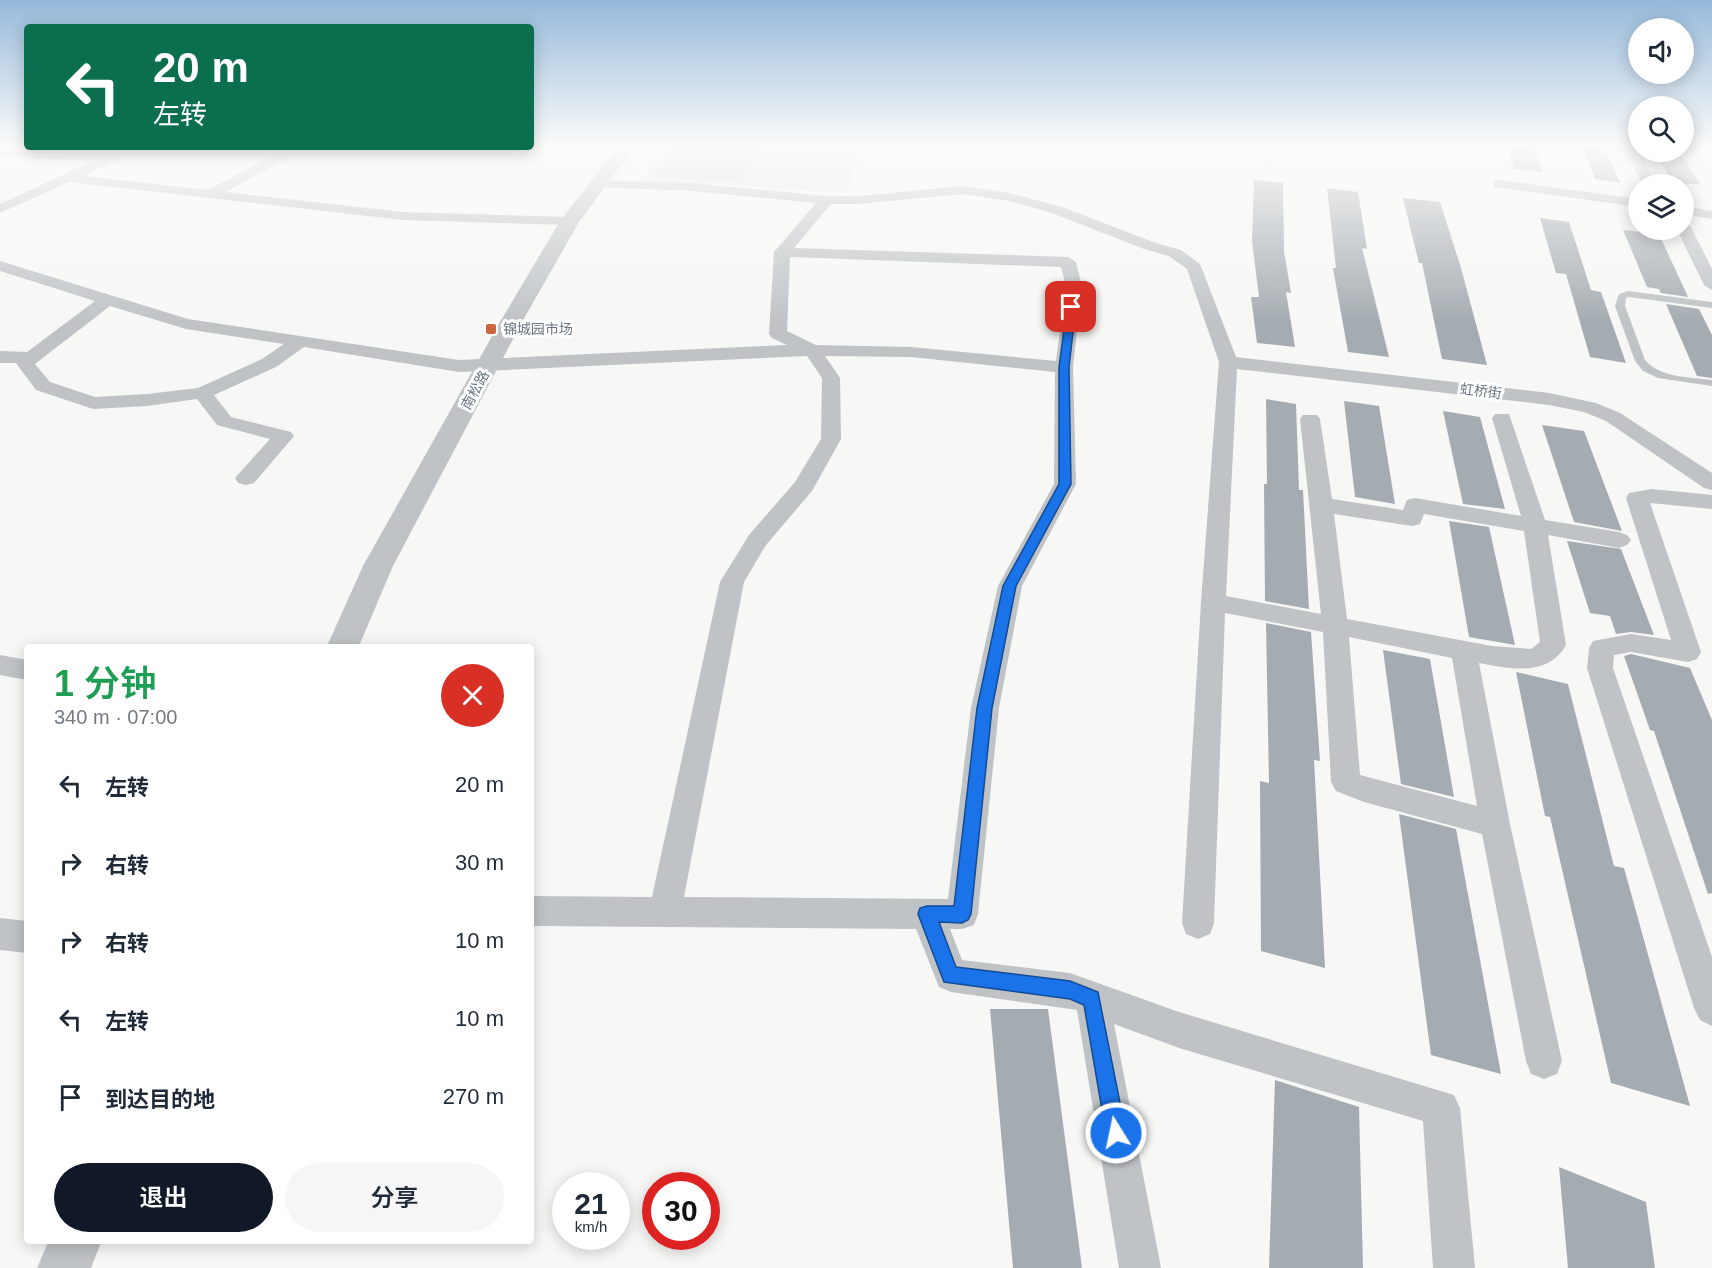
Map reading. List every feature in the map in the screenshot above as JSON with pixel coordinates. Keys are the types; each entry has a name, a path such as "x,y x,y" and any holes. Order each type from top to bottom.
{"street":[{"path":"304,205 403,216 570,221"},
{"name":"南松路","path":"344,644 378,566 511,322 570,221 582,205"},
{"path":"665,912 732,582 757,540 804,486 831,439 831,378 812,350 778,334 782,252 823,205"},
{"path":"1038,205 1175,253 1194,267 1228,362 1213,602 1198,923"},
{"path":"1694,212 1712,216"},
{"path":"1690,240 1712,285"},
{"path":"534,911 962,914 985,708 1010,586 1065,484 1064,367 1074,286 1068,262 782,252"},
{"path":"0,266 186,324 459,366 812,350 911,352 1064,367"},
{"path":"108,299 26,363 43,386 93,403 147,400 202,393 269,363 301,341"},
{"path":"0,357 32,357"},
{"name":"虹桥街","path":"1228,362 1589,406 1613,417 1712,483"},
{"path":"202,393 224,421 284,436 246,478"},
{"path":"1213,602 1492,656 1536,659 1553,645 1535,526 1502,418"},
{"path":"1310,419 1323,505 1336,626 1346,782 1364,790 1496,824"},
{"path":"1712,502 1652,496 1637,498 1688,652 1631,643 1602,648 1600,668 1712,1008"},
{"path":"1323,505 1412,519 1415,505 1619,540"},
{"path":"1464,651 1544,1061"},
{"path":"0,665 24,669"},
{"path":"927,914 951,975 1070,990 1179,1030 1441,1108 1454,1268"},
{"path":"0,934 24,937"},
{"path":"1092,998 1140,1268"},
{"path":"64,1268 74,1244"}],"lane":[{"path":"1712,305 1628,294 1622,296 1620,306 1640,361 1647,369 1658,375 1712,383"}],"building":[{"path":"1253,205 1283,205 1284,251 1291,293 1286,292 1295,347 1257,343 1251,297 1259,297 1252,241"},
{"path":"1329,205 1360,205 1367,249 1362,248 1389,357 1348,352 1333,268 1336,268"},
{"path":"1405,205 1441,205 1461,268 1487,365 1442,359 1422,263 1419,263"},
{"path":"1540,218 1569,222 1591,290 1601,292 1626,363 1590,357 1566,274 1556,273"},
{"path":"1623,230 1628,231 1628,240 1662,240 1688,297 1661,293 1659,289 1647,287"},
{"path":"1666,304 1699,309 1712,335 1712,378 1697,376"},
{"path":"1266,399 1296,404 1299,490 1303,490 1309,609 1265,601"},
{"path":"1344,401 1379,406 1395,504 1355,497"},
{"path":"1443,411 1480,417 1505,509 1463,504"},
{"path":"1542,425 1584,431 1622,531 1574,522"},
{"path":"1449,521 1489,527 1515,645 1469,637"},
{"path":"1567,541 1621,549 1654,635 1631,632 1616,634 1610,616 1590,613"},
{"path":"1266,623 1311,632 1320,761 1314,760 1325,968 1261,951 1260,781 1269,783"},
{"path":"1383,650 1430,659 1454,797 1401,784"},
{"path":"1631,654 1690,668 1712,720 1712,893 1708,894 1654,731 1650,730 1624,656"},
{"path":"1516,672 1568,684 1614,866 1624,868 1690,1106 1611,1083 1550,817 1545,816"},
{"path":"1399,814 1456,829 1501,1074 1431,1055"},
{"path":"990,1009 1048,1009 1082,1268 1013,1268"},
{"path":"1275,1080 1359,1107 1363,1268 1269,1268"},
{"path":"1559,1167 1646,1202 1655,1268 1568,1268"}],"place":[{"name":"锦城园市场","path":"491,329"}],"route":[{"path":"1071,307 1064,367 1065,484 1010,586 985,708 962,914 927,914 951,975 1070,990 1092,998 1116,1133"}]}
